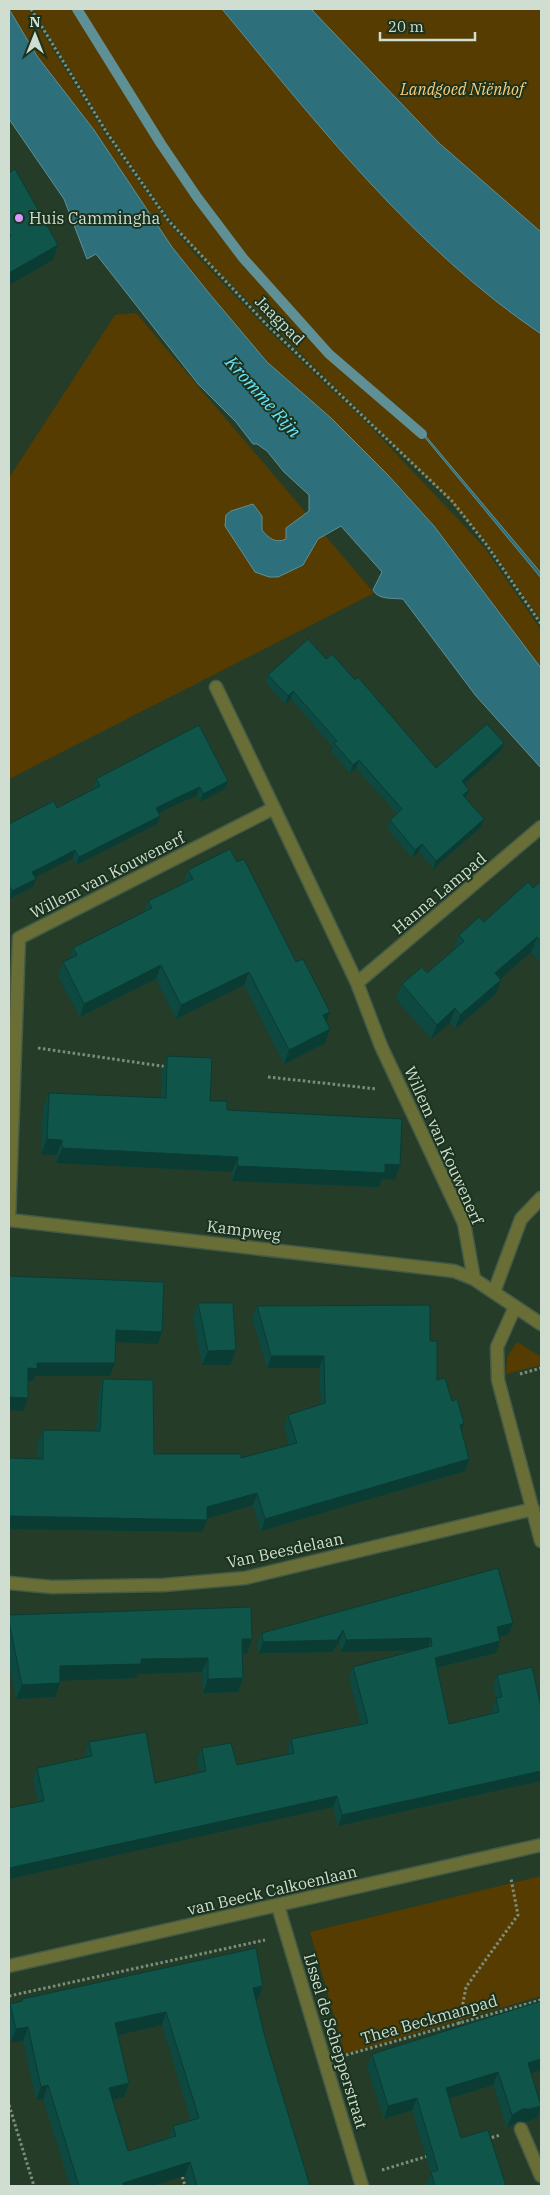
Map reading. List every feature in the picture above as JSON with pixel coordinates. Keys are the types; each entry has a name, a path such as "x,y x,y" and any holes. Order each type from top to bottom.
{"street":[{"name":"Willem van Kouwenerf","path":"216,687 357,983 381,1046 464,1223 474,1279"},
{"name":"Willem van Kouwenerf","path":"9,1220 19,938 274,808"},
{"name":"Hanna Lampad","path":"357,983 541,827"},
{"path":"494,1292 521,1219 541,1198"},
{"name":"Kampweg","path":"9,1220 454,1271 474,1279 541,1324"},
{"path":"515,1308 497,1347 498,1380 541,1541"},
{"name":"Van Beesdelaan","path":"9,1583 52,1587 145,1585 245,1578 533,1509"},
{"name":"van Beeck Calkoenlaan","path":"9,1966 541,1845"},
{"name":"IJssel de Schepperstraat","path":"278,1906 361,2181"},
{"path":"521,2129 541,2176"}],"path":[{"name":"Jaagpad","path":"31,9 106,133 168,220 267,325 452,501 486,544 541,624"},
{"path":"15,1045 178,1068"},
{"path":"268,1077 403,1092"},
{"path":"512,1377 541,1368"},
{"path":"459,2024 466,1987 518,1915 511,1879"},
{"path":"9,1996 267,1940"},
{"name":"Thea Beckmanpad","path":"324,2062 541,2000"},
{"path":"9,2105 34,2186"},
{"path":"485,2140 521,2129"},
{"path":"361,2181 430,2156"},
{"path":"180,2170 185,2186"}],"green space":[{"path":"9,9 28,9 105,134 166,220 195,254 271,333 368,424 484,547 541,630 541,668 434,526 388,475 331,418 267,362 208,293 172,247 94,130 37,56"},
{"path":"33,9 222,9 332,140 410,224 452,264 495,300 541,334 541,573 422,435 541,578 541,621 484,539 443,494 191,245 164,211 109,133"},
{"name":"Landgoed Niënhof","path":"295,9 541,9 541,293"},
{"path":"136,313 374,593 9,779 9,478 115,315"},
{"path":"517,1342 541,1357 541,1365 506,1374 507,1357"},
{"path":"541,1876 541,1996 345,2054 310,1932"}],"water":[{"name":"Kromme Rijn","path":"9,9 37,56 94,130 172,247 208,292 267,362 331,418 388,475 434,526 541,668 541,768 476,696 403,599 386,598 375,593 373,590 382,572 341,526 318,539 303,565 278,577 269,577 255,572 225,526 226,515 231,511 253,504 262,516 262,530 273,539 279,541 286,539 286,528 309,511 309,495 284,472 267,451 257,444 253,444 236,422 198,384 96,254 87,259 64,199 9,119"},
{"path":"222,9 311,9 439,143 541,232 541,334 451,264 410,224 332,140"},
{"path":"422,434 424,434 541,573 541,578"}],"building":[{"name":"Huis Cammingha","path":"15,169 58,245 9,273 9,237 11,236 9,232 9,173"},
{"path":"308,639 326,659 332,654 355,680 358,677 436,768 487,724 504,743 462,781 469,790 463,795 484,819 436,861 422,844 415,850 390,820 402,809 359,760 353,765 334,743 337,741 293,691 288,696 268,675"},
{"path":"199,725 228,781 203,794 200,787 156,808 160,816 79,857 75,850 32,872 36,879 12,891 9,885 9,824 54,801 57,808 100,786 96,779"},
{"path":"230,849 237,862 244,859 296,962 303,959 330,1012 323,1015 330,1029 289,1050 249,972 181,1005 161,965 84,1004 63,962 77,955 73,948 152,908 148,901 193,879 188,870"},
{"path":"541,881 541,942 537,937 495,973 501,980 460,1015 455,1008 437,1025 402,984 422,967 427,973 464,941 459,935 479,917 484,922 528,882 533,888"},
{"path":"167,1056 212,1058 210,1101 227,1101 227,1110 402,1119 400,1165 385,1164 385,1173 237,1166 238,1157 62,1148 62,1140 47,1139 49,1093 166,1098"},
{"path":"9,1276 164,1282 162,1332 116,1330 115,1363 37,1363 37,1369 28,1368 28,1398 9,1397"},
{"path":"198,1303 233,1303 236,1350 208,1351"},
{"path":"430,1305 430,1341 437,1341 437,1380 445,1378 452,1401 457,1399 464,1423 460,1425 469,1459 265,1519 257,1493 207,1507 207,1520 9,1516 9,1458 43,1459 43,1430 100,1431 103,1379 153,1380 154,1454 241,1454 241,1458 297,1443 288,1415 325,1403 324,1356 271,1356 257,1306"},
{"path":"498,1568 513,1623 497,1627 500,1641 435,1658 449,1724 499,1712 496,1698 502,1697 497,1675 532,1667 541,1707 541,1771 342,1815 337,1796 9,1868 9,1808 44,1801 37,1768 92,1756 89,1742 146,1732 155,1783 206,1771 202,1748 231,1743 237,1765 294,1753 291,1739 368,1723 353,1667 432,1646 431,1638 346,1640 343,1630 337,1640 263,1642 262,1633"},
{"path":"251,1607 252,1639 242,1639 243,1678 208,1679 208,1658 141,1659 141,1664 60,1666 60,1683 22,1685 9,1622 9,1615"},
{"path":"256,1948 263,1986 253,1988 266,2041 310,2186 197,2186 190,2162 123,2183 124,2186 79,2186 48,2085 41,2087 28,2027 16,2029 10,2004 22,2001 22,1999","holes":["166,2012 199,2118 173,2126 176,2136 128,2151 109,2088 129,2083 115,2023"]},
{"path":"541,2001 541,2059 528,2063 541,2106 523,2109 512,2115 498,2072 446,2088 461,2138 488,2130 506,2186 435,2186 431,2172 438,2170 417,2098 388,2106 372,2054"}],"waterway":[{"path":"77,9 161,144 197,197 243,258 329,354 422,434"}],"place":[{"name":"Huis Cammingha","path":"19,218"}]}
